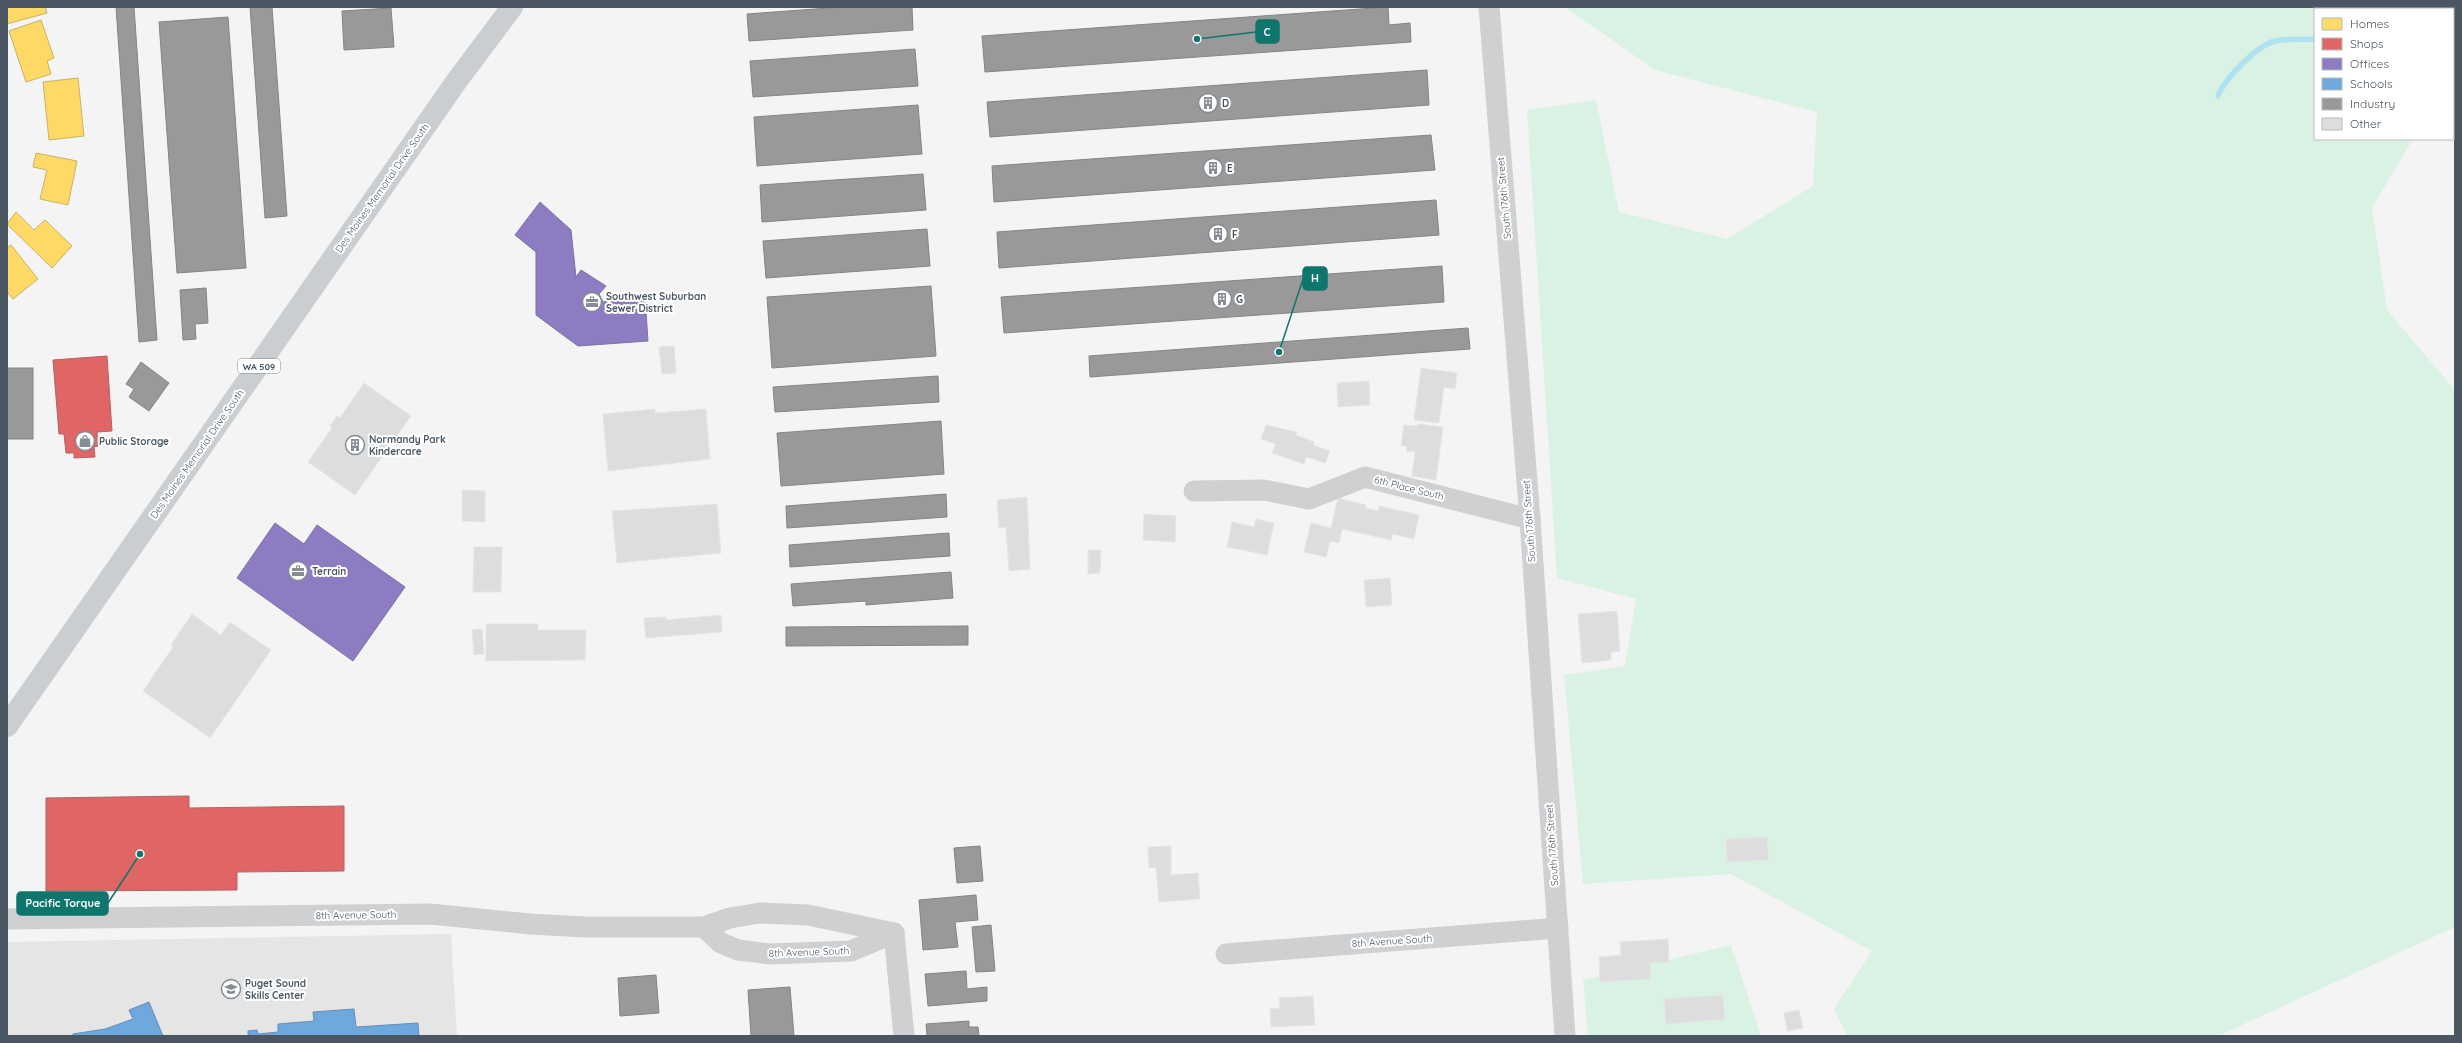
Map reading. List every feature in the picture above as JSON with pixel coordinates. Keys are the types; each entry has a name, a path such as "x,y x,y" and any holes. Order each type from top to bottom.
{"main road":[{"name":"Des Moines Memorial Drive South","path":"7,726 456,82 512,7"}],"street":[{"name":"South 176th Street","path":"1489,7 1530,519 1566,1036"},
{"name":"6th Place South","path":"1194,491 1264,490 1309,499 1365,477 1530,519"},
{"name":"8th Avenue South","path":"7,919 430,914 569,926 704,927 730,918 767,913 808,915 894,933"},
{"name":"8th Avenue South","path":"704,927 721,943 738,950 770,954 851,951 894,933"},
{"name":"8th Avenue South","path":"1226,954 1558,928"},
{"path":"894,933 904,1036"}],"shaded area":[{"name":"Puget Sound Skills Center","path":"451,934 457,1036 7,1036 7,942"}],"green space":[{"path":"1565,7 2455,7 2454,106 2454,8 2314,8 2314,140 2412,140 2372,208 2387,310 2455,390 2455,927 2218,1036 1847,1036 1834,1009 1872,951 1731,874 1583,884 1564,675 1625,666 1636,599 1557,578 1527,110 1596,100 1619,212 1727,239 1813,186 1817,112 1655,70"},
{"path":"1731,945 1761,1036 1588,1036 1583,980"}],"building: Homes":[{"path":"7,7 45,7 47,13 7,24"},
{"path":"41,20 54,58 47,61 51,74 26,82 9,31"},
{"path":"78,78 84,136 49,140 43,82"},
{"path":"36,153 77,161 68,205 40,199 47,170 33,167"},
{"path":"16,212 34,230 45,220 72,246 52,268 7,224"},
{"path":"11,245 38,279 13,299 7,292 7,248"}],"building: Shops":[{"path":"107,356 112,431 97,432 98,446 94,447 95,457 74,458 74,453 66,453 64,434 59,434 53,360"},
{"path":"189,796 189,808 344,806 344,871 237,872 237,890 46,891 46,798"}],"building: Offices":[{"path":"540,202 571,230 576,277 581,270 606,286 599,294 603,302 645,296 648,341 578,346 536,315 536,252 515,235"},
{"path":"275,523 304,544 317,525 405,587 353,661 237,578"}],"building: Schools":[{"path":"149,1002 163,1036 73,1036 73,1034 105,1029 133,1019 129,1010"},
{"path":"354,1009 356,1027 418,1023 419,1036 248,1036 248,1031 257,1030 258,1034 278,1032 278,1024 314,1021 313,1012"}],"building: Industry":[{"path":"116,7 134,7 157,340 139,342"},
{"path":"250,7 272,7 287,216 265,218"},
{"path":"842,7 912,7 913,30 749,41 747,14"},
{"path":"1388,7 1389,25 1410,23 1411,42 985,72 982,36"},
{"path":"391,8 394,47 344,50 342,11"},
{"path":"228,17 246,268 177,273 159,22"},
{"path":"915,49 918,86 753,97 750,61"},
{"name":"D","path":"1427,70 1429,105 990,137 987,102"},
{"path":"918,105 922,154 757,166 754,117"},
{"name":"E","path":"1431,135 1435,170 994,202 992,166"},
{"path":"923,174 926,210 762,222 760,185"},
{"name":"F","path":"1436,200 1439,235 999,268 997,232"},
{"path":"927,229 930,266 766,278 763,241"},
{"name":"G","path":"1442,266 1444,302 1004,333 1001,297"},
{"path":"931,286 936,356 772,368 767,297"},
{"path":"206,288 208,323 195,324 196,339 183,340 180,290"},
{"path":"1468,328 1470,349 1090,377 1089,356"},
{"path":"141,362 169,383 149,411 129,397 134,389 126,384"},
{"path":"7,368 33,368 33,439 7,439"},
{"path":"938,376 939,402 775,412 773,387"},
{"path":"941,421 944,474 781,486 777,433"},
{"path":"946,494 947,517 787,528 786,506"},
{"path":"949,533 950,556 790,567 789,545"},
{"path":"951,572 953,598 866,605 866,601 793,606 791,584"},
{"path":"968,626 968,645 786,646 786,627"},
{"path":"980,846 983,881 957,883 954,848"},
{"path":"976,895 978,920 955,922 958,947 923,950 919,900"},
{"path":"991,925 995,971 976,972 972,927"},
{"path":"966,971 967,989 987,987 987,1001 928,1006 925,974"},
{"path":"656,975 659,1013 620,1016 618,978"},
{"path":"790,987 794,1036 751,1036 748,990"},
{"path":"969,1021 969,1027 978,1027 979,1036 927,1036 926,1024"}],"building: Other":[{"path":"674,346 676,373 662,374 659,347"},
{"path":"1421,368 1457,373 1455,389 1444,387 1439,423 1414,420"},
{"path":"1369,381 1370,405 1338,407 1337,383"},
{"name":"Normandy Park Kindercare","path":"364,383 411,416 355,495 308,462 332,428 330,426 337,416 340,418"},
{"path":"655,409 655,413 706,409 710,459 608,471 603,414"},
{"path":"1418,424 1443,427 1436,480 1412,476 1415,452 1406,451 1407,446 1401,446 1404,425 1417,426"},
{"path":"1266,425 1297,432 1296,435 1314,442 1313,445 1330,451 1325,463 1307,457 1304,464 1272,453 1276,444 1261,439"},
{"path":"462,490 485,491 485,522 462,521"},
{"path":"1027,497 1030,569 1009,571 1006,527 999,528 997,500"},
{"path":"1338,498 1366,505 1365,508 1378,511 1379,506 1419,515 1414,539 1393,534 1391,540 1342,529 1339,543 1330,541 1326,557 1304,552 1311,523 1331,528"},
{"path":"717,504 721,553 617,563 612,511"},
{"path":"1144,514 1176,516 1175,542 1143,540"},
{"path":"1256,519 1274,523 1267,555 1227,547 1232,522 1254,527"},
{"path":"474,547 502,547 501,592 473,592"},
{"path":"1088,550 1101,550 1100,573 1088,574"},
{"path":"1390,578 1392,605 1366,607 1364,580"},
{"path":"1617,611 1620,651 1611,652 1611,660 1582,663 1578,614"},
{"path":"192,614 221,635 230,622 271,650 210,738 143,691 173,647 171,645"},
{"path":"721,615 722,632 646,638 644,618 666,617 666,620"},
{"path":"486,624 538,624 538,630 586,630 585,660 486,661"},
{"path":"482,629 484,654 474,655 472,630"},
{"path":"1767,837 1769,860 1727,862 1726,839"},
{"path":"1171,846 1171,875 1198,873 1200,899 1159,902 1156,867 1149,868 1148,847"},
{"path":"1668,939 1669,962 1650,963 1651,979 1600,982 1599,957 1621,955 1620,942"},
{"path":"1723,995 1725,1019 1666,1024 1664,999"},
{"path":"1313,996 1315,1025 1271,1027 1270,1009 1280,1008 1279,998"},
{"path":"1799,1010 1803,1028 1787,1031 1784,1013"}],"waterway":[{"path":"2218,96 2227,81 2242,64 2259,49 2275,41 2314,39"}],"place":[{"name":"C","path":"1197,39"},
{"name":"D","path":"1208,103"},
{"name":"E","path":"1213,168"},
{"name":"F","path":"1218,234"},
{"name":"G","path":"1222,299"},
{"name":"Southwest Suburban Sewer District","path":"592,302"},
{"name":"H","path":"1279,352"},
{"name":"Public Storage","path":"85,441"},
{"name":"Normandy Park Kindercare","path":"355,445"},
{"name":"Terrain","path":"298,571"},
{"name":"Pacific Torque","path":"140,854"},
{"name":"Puget Sound Skills Center","path":"231,989"}]}
